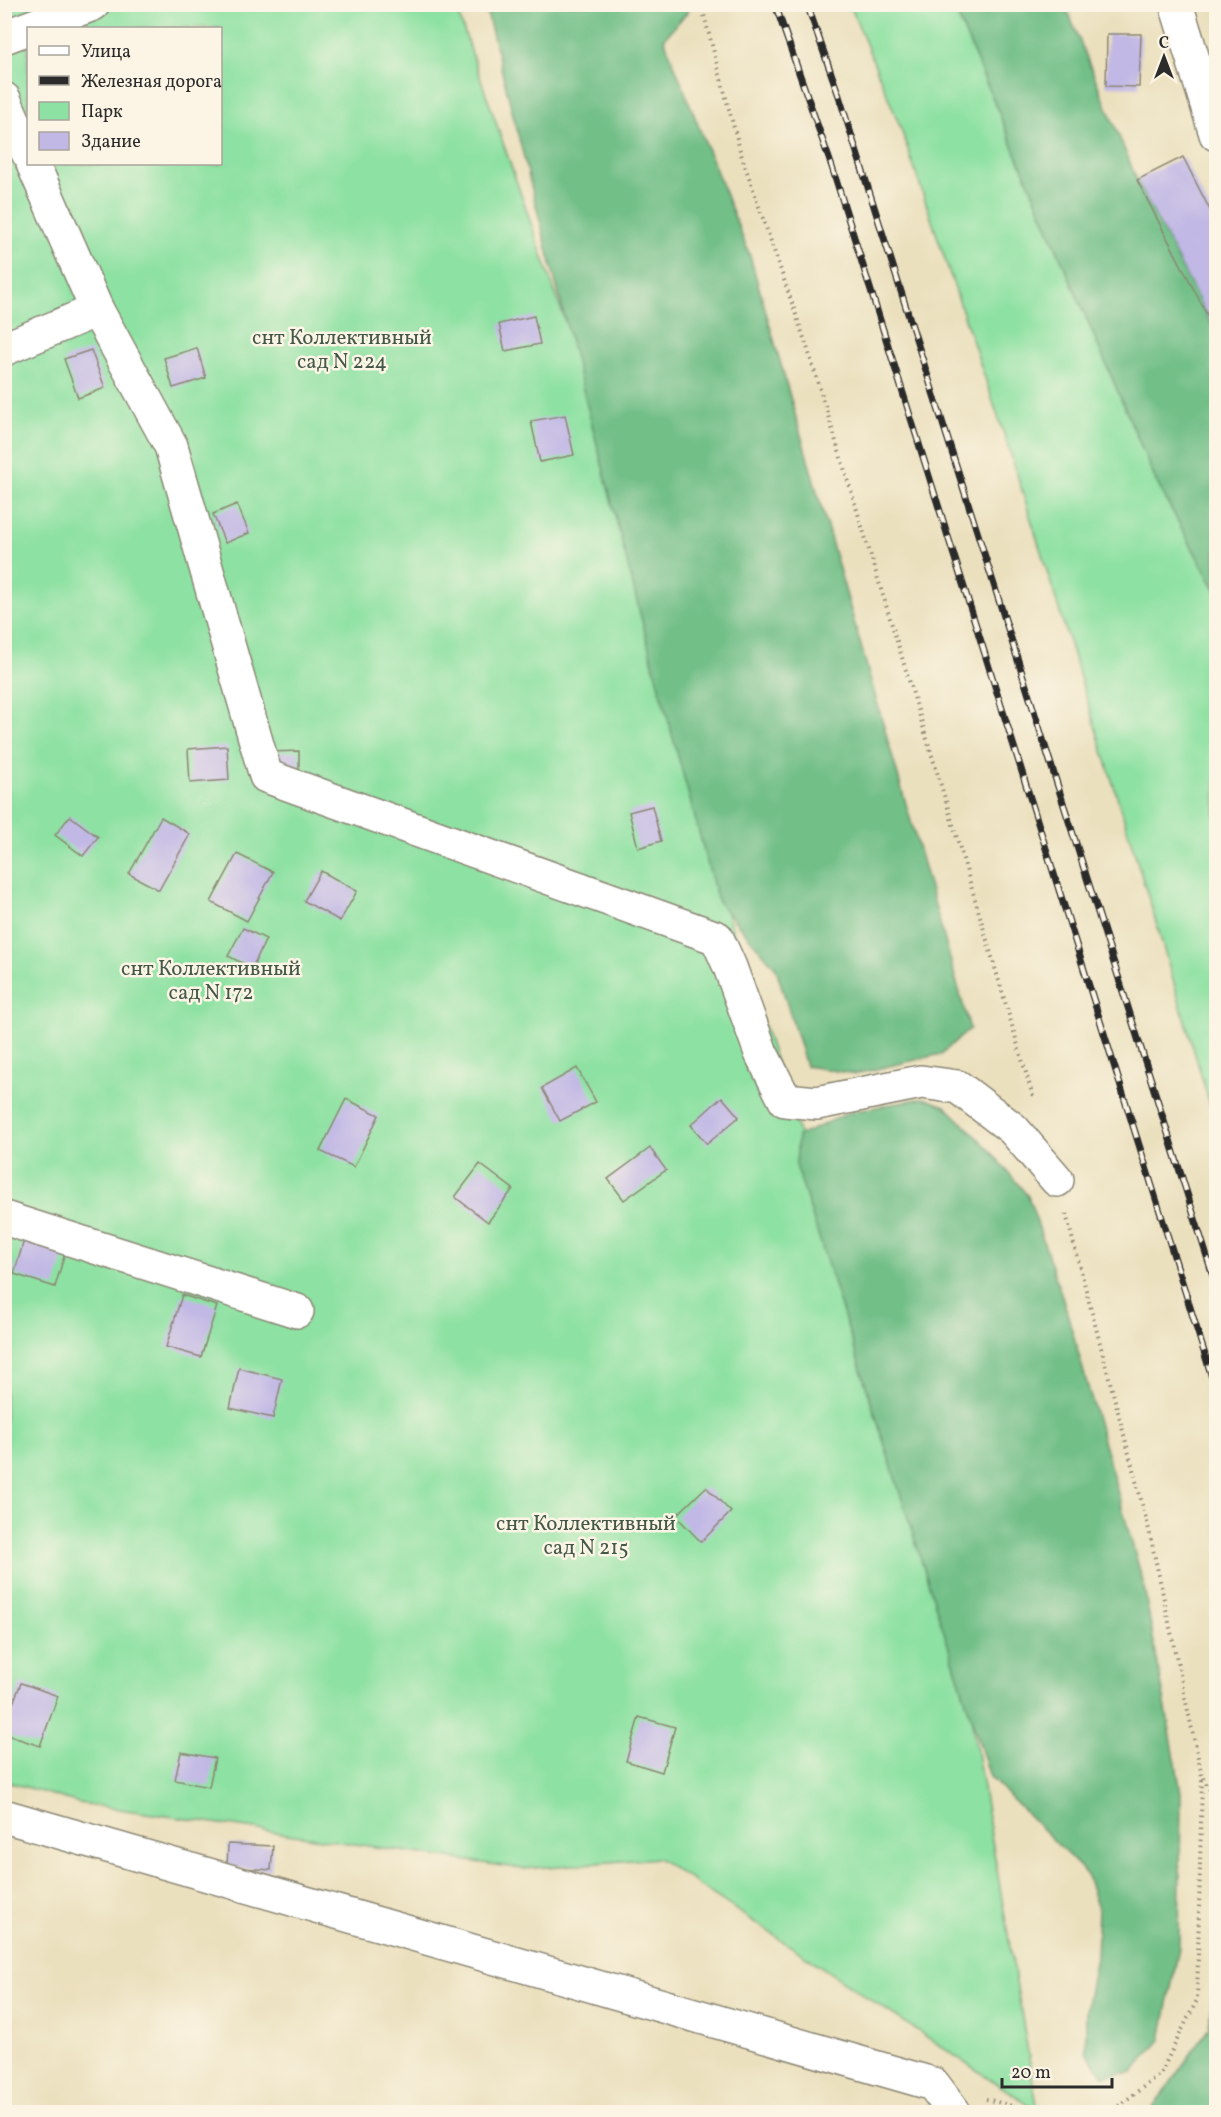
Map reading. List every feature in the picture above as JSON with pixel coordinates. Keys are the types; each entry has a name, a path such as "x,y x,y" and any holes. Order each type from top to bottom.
{"street":[{"path":"31,27 93,4"},
{"path":"1176,4 1216,134"},
{"path":"4,37 27,28"},
{"path":"4,99 27,151"},
{"path":"33,165 97,310 171,446 266,776 717,938 761,1053 785,1100 817,1103 921,1082 958,1087 1013,1129 1057,1180"},
{"path":"4,349 97,310"},
{"path":"4,1218 297,1311"},
{"path":"4,1816 933,2084 954,2112"}],"path":[{"path":"701,4 741,154 808,350 951,818 1034,1101"},
{"path":"1057,1180 1149,1530 1202,1776 1197,2000 1160,2074 1111,2112"},
{"path":"1202,1776 1216,1800"}],"green space":[{"path":"4,5 455,5 581,367 726,910 950,1594 1038,2111 658,1858 523,1869 79,1803 5,1781"},
{"path":"485,5 686,5 688,11 664,39 750,256 970,1029 941,1054 855,1074 806,1066 776,968 718,902 655,672"},
{"path":"850,5 953,5 1156,481 1216,591 1216,1125 1152,909 1011,455 900,126"},
{"path":"953,5 1065,5 1137,180 1216,333 1216,591 1156,481"},
{"path":"923,1098 945,1106 988,1148 1028,1196 1064,1302 1143,1582 1181,1792 1179,1947 1161,2040 1132,2072 1104,2076 1086,2052 1086,2011 1096,1957 1098,1909 1086,1873 990,1777 796,1165 798,1136 851,1112"},
{"path":"1216,1962 1216,2112 1150,2112 1209,2028"}],"building":[{"path":"1107,34 1141,34 1139,87 1106,86"},
{"path":"1183,157 1216,222 1216,332 1137,180"},
{"path":"534,316 540,344 505,351 499,324"},
{"path":"197,348 206,378 173,388 164,358"},
{"path":"91,350 105,388 78,398 64,359"},
{"path":"565,415 574,455 540,462 531,421"},
{"path":"237,504 249,533 225,543 213,514"},
{"path":"227,746 229,780 190,783 188,749"},
{"path":"299,751 299,774 270,774 269,752"},
{"path":"652,806 661,841 638,848 629,812"},
{"path":"70,816 98,837 83,856 55,835"},
{"path":"161,817 190,834 159,890 129,874"},
{"path":"237,854 273,872 247,921 211,902"},
{"path":"321,871 357,891 340,921 304,901"},
{"path":"243,928 266,939 252,968 228,956"},
{"path":"577,1068 596,1102 560,1121 542,1088"},
{"path":"722,1097 739,1117 707,1144 691,1125"},
{"path":"346,1099 379,1115 354,1167 320,1151"},
{"path":"650,1148 666,1170 624,1200 608,1179"},
{"path":"480,1164 513,1189 488,1222 455,1197"},
{"path":"24,1240 65,1253 55,1287 14,1274"},
{"path":"182,1295 217,1306 201,1357 166,1347"},
{"path":"239,1368 282,1379 273,1418 230,1408"},
{"path":"706,1487 731,1512 701,1542 676,1516"},
{"path":"21,1683 58,1696 40,1746 4,1734 4,1726"},
{"path":"639,1717 675,1727 662,1772 626,1761"},
{"path":"181,1752 215,1758 209,1787 175,1780"},
{"path":"228,1844 273,1846 271,1870 227,1867"}],"railway":[{"path":"775,4 832,167 1216,1390"},
{"path":"807,4 839,96 1216,1285"}],"park label":[{"name":"снт Коллективный сад N 224","path":"342,349"},
{"name":"снт Коллективный сад N 172","path":"211,980"},
{"name":"снт Коллективный сад N 215","path":"586,1535"}]}
